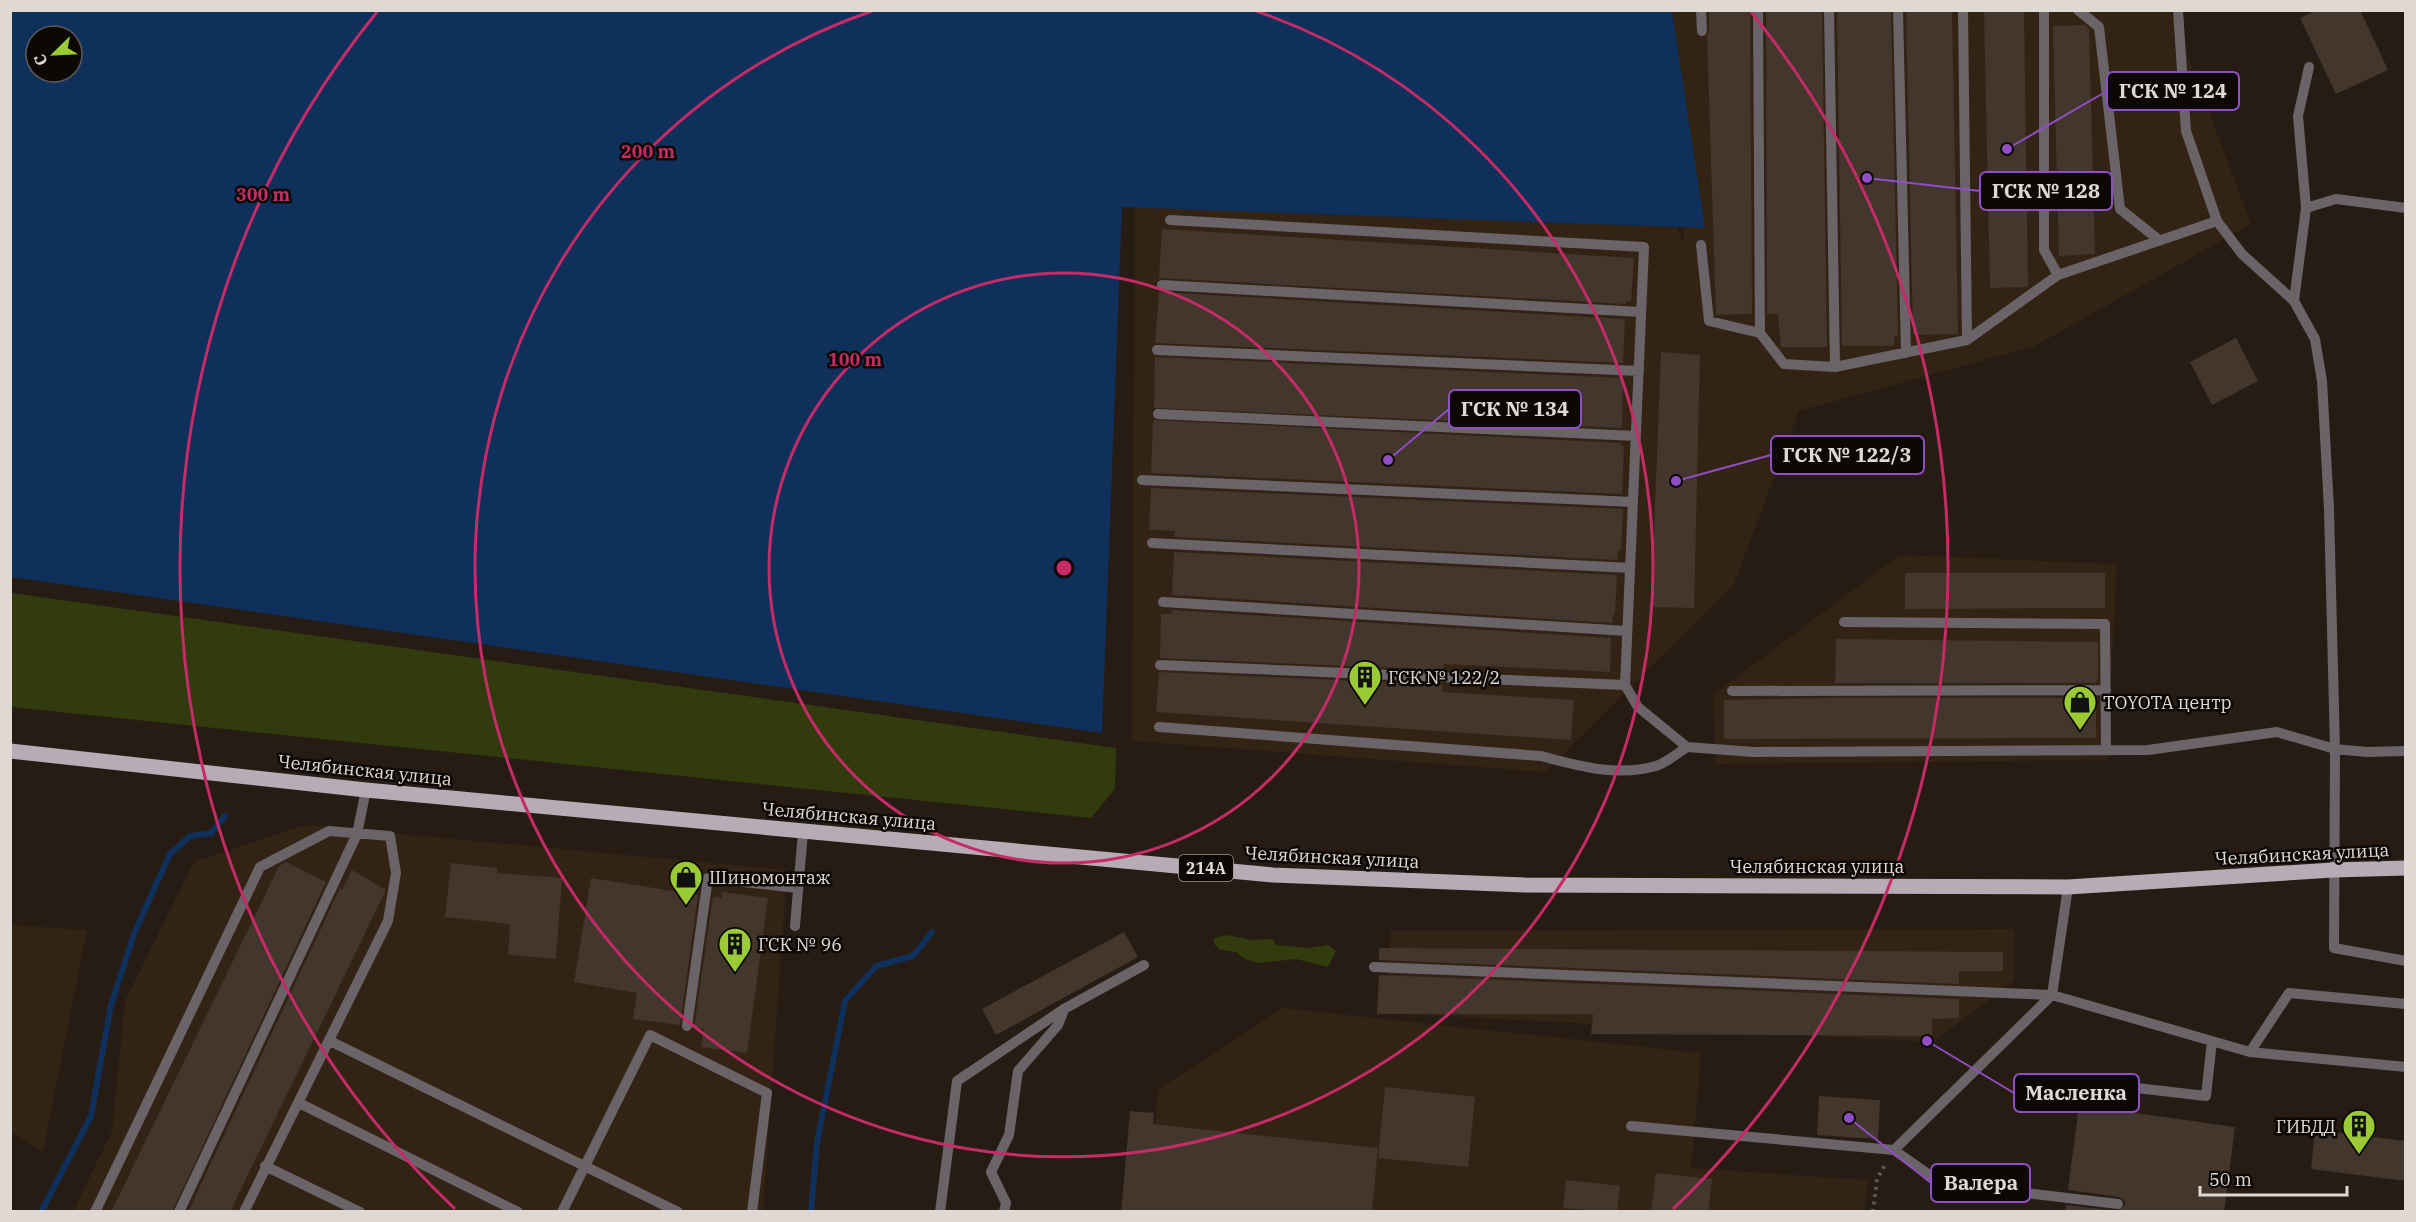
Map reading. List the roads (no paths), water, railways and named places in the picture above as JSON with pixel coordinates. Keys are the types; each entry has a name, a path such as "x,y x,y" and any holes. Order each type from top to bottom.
{"main road":[{"name":"Челябинская улица","path":"10,751 366,790 803,832 1050,852 1273,875 1525,885 2068,886 2333,870 2406,868"}],"lane":[{"path":"1701,10 1702,31"},
{"path":"1758,10 1760,333 1784,364 1835,367 1967,340 2058,275 2217,221"},
{"path":"1829,10 1835,367"},
{"path":"1898,10 1906,353"},
{"path":"1963,10 1967,340"},
{"path":"2044,10 2044,250 2058,275"},
{"path":"2078,10 2099,27 2120,209 2159,240"},
{"path":"2178,10 2186,131 2217,221 2242,254 2294,300 2315,339 2322,381 2329,509 2335,748 2334,948 2406,962"},
{"path":"2294,300 2306,208 2298,116 2309,67"},
{"path":"2306,208 2336,199 2406,208"},
{"path":"1170,220 1644,247 1625,685 1638,707 1687,747 1754,752 2106,750 2193,746 2277,732 2335,748 2367,752 2406,751"},
{"path":"1701,245 1709,321 1760,333"},
{"path":"1162,285 1641,312"},
{"path":"1157,350 1639,371"},
{"path":"1158,414 1636,436"},
{"path":"1142,480 1633,502"},
{"path":"1152,543 1630,568"},
{"path":"1163,602 1627,631"},
{"path":"1844,622 2105,624 2106,750"},
{"path":"1160,665 1625,685"},
{"path":"1732,691 2106,690"},
{"path":"1159,727 1541,756 1585,768 1623,770 1657,766 1687,747"},
{"path":"179,1212 357,834 366,790"},
{"path":"95,1212 261,867 329,831 390,836 396,873 388,921 244,1212"},
{"path":"795,926 803,832"},
{"path":"687,1026 708,878 798,888"},
{"path":"1894,1149 2052,995 2068,886"},
{"path":"940,1212 957,1081 1064,1010 1144,965"},
{"path":"1374,967 2052,995 2250,1052 2406,1067"},
{"path":"2250,1052 2289,993 2406,1004"},
{"path":"1004,1212 1006,1203 991,1172 1009,1135 1018,1071 1058,1025 1064,1010"},
{"path":"562,1212 650,1035 767,1093 753,1212"},
{"path":"330,1041 678,1212"},
{"path":"2058,1079 2206,1096 2212,1041"},
{"path":"299,1103 518,1212"},
{"path":"1631,1126 1894,1149 1941,1183 2118,1204"},
{"path":"265,1166 360,1212"}],"water":[{"path":"11,10 1672,11 1705,228 1122,207 1102,733 11,577"}],"waterway":[{"path":"41,1212 91,1116 111,1005 134,934 170,854 190,836 211,833 225,816"},
{"path":"811,1212 817,1142 845,1001 876,966 913,956 932,932"}],"place":[{"name":"ГСК № 124","path":"2007,149"},
{"name":"ГСК № 128","path":"1867,178"},
{"name":"ГСК № 134","path":"1388,460"},
{"name":"ГСК № 122/3","path":"1676,481"},
{"name":"ГСК № 122/2","path":"1365,706"},
{"name":"TOYOTA центр","path":"2080,731"},
{"name":"Шиномонтаж","path":"686,906"},
{"name":"ГСК № 96","path":"735,973"},
{"name":"Масленка","path":"1927,1041"},
{"name":"Валера","path":"1849,1118"},
{"name":"ГИБДД","path":"2359,1155"}]}
